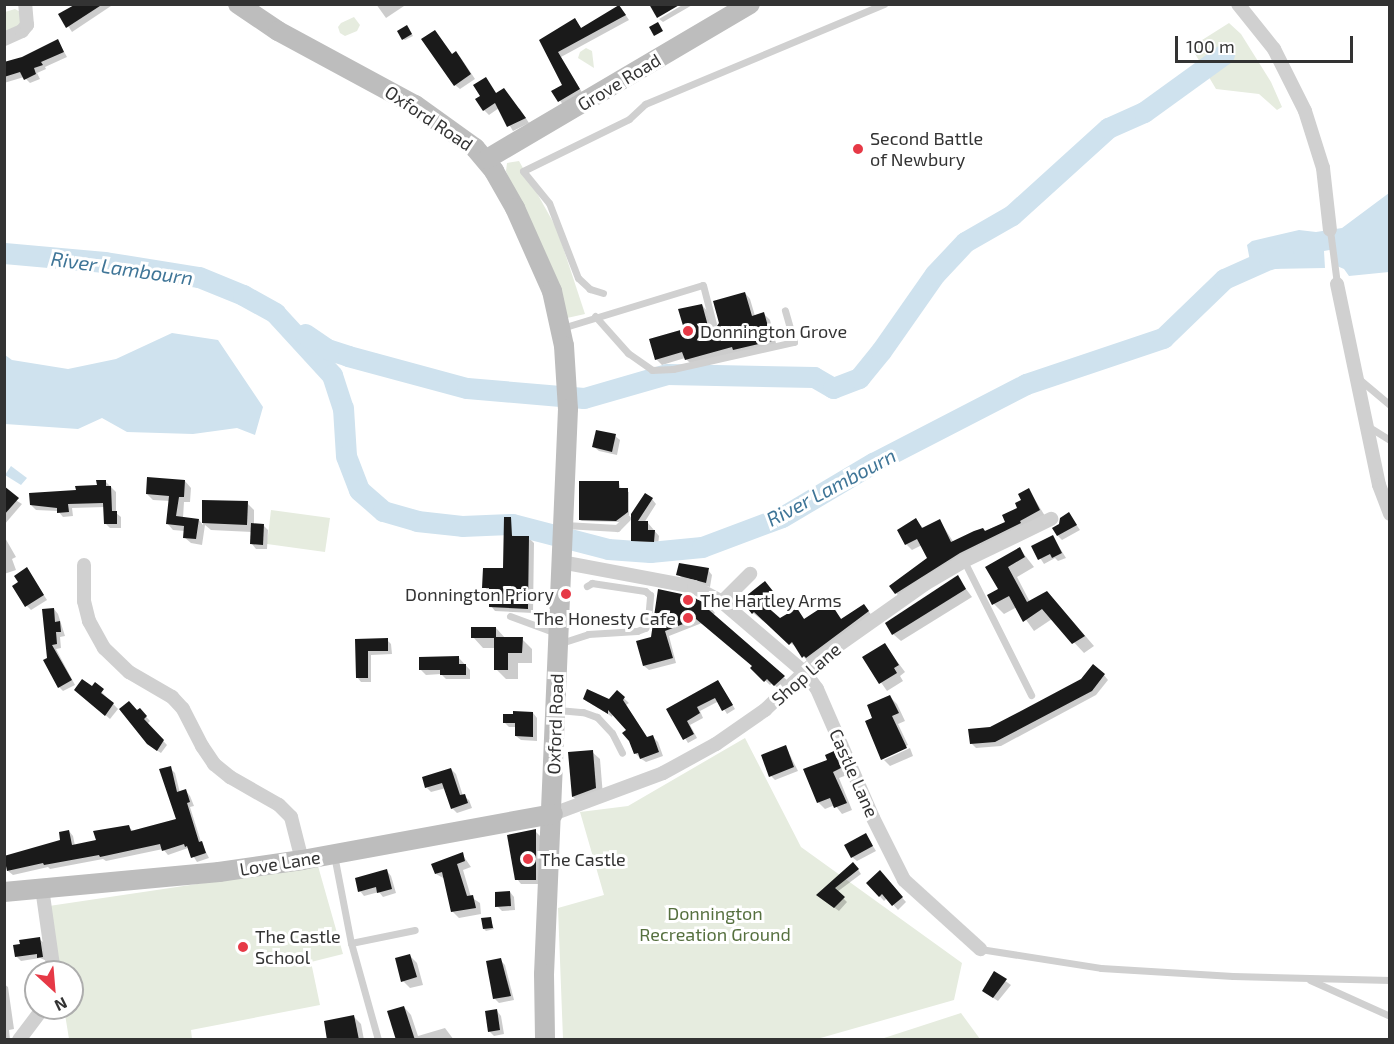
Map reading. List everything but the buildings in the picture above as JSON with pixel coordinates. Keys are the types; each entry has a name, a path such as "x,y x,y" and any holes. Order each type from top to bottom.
{"main road":[{"name":"Oxford Road","path":"238,4 278,31 415,105 457,134 487,159 515,208 543,268 561,328 567,365 568,409 555,710 553,814 544,974 545,1040"},
{"name":"Grove Road","path":"487,159 750,4"},
{"name":"Love Lane","path":"4,892 219,872 302,860 553,814"}],"street":[{"path":"4,39 22,31 27,25 25,4"},
{"path":"1238,4 1274,49 1305,111 1323,168 1330,230"},
{"path":"1337,284 1379,485 1389,514"},
{"name":"Shop Lane","path":"553,814 663,773 716,744 752,721 816,661 925,584 964,561 1051,519"},
{"name":"Castle Lane","path":"562,541 694,587 722,602 805,673 817,689 873,818 904,880 980,950"},
{"path":"84,565 84,601 89,621 104,648 129,672 156,685 172,697 183,709 214,764 230,777 279,805 291,817 302,860"},
{"path":"722,602 750,574"},
{"path":"42,888 52,960"},
{"path":"19,1040 34,1020"}],"lane":[{"path":"603,292 590,289 578,278 549,203 523,171 629,119 645,104 884,4"},
{"path":"1330,230 1337,284"},
{"path":"561,328 703,285 713,324"},
{"path":"595,316 628,353 652,370 673,369 794,342 785,310"},
{"path":"1356,377 1389,405"},
{"path":"1366,426 1389,440"},
{"path":"562,541 617,528 627,518"},
{"path":"964,561 1031,695"},
{"path":"510,616 558,639 588,634 637,631 645,628 650,595 645,591 592,583 587,586"},
{"path":"555,710 583,712 597,717 612,733 622,753"},
{"path":"333,854 351,943 378,1040"},
{"path":"351,943 415,930"},
{"path":"980,950 1101,968 1389,980"},
{"path":"1305,978 1389,1016"}],"green space":[{"path":"15,9 22,13 21,25 5,33 5,12"},
{"path":"354,17 360,25 357,31 345,36 340,33 338,27 341,23"},
{"path":"1229,23 1241,34 1271,82 1282,107 1277,110 1259,94 1216,89 1191,47"},
{"path":"586,48 592,51 594,68 578,58 580,52"},
{"path":"519,161 557,229 585,314 567,318 506,171 507,163"},
{"path":"271,510 330,518 325,552 267,544"},
{"name":"Donnington Recreation Ground","path":"745,738 801,847 962,963 954,1000 817,1039 563,1039 558,908 604,895 580,812 628,806"},
{"name":"The Castle School","path":"318,866 343,954 311,962 320,1005 191,1030 192,1039 69,1039 66,1020 84,1020 84,960 57,960 49,906"},
{"path":"961,1013 980,1039 881,1039"}],"water":[{"path":"1389,193 1389,272 1349,276 1344,269 1337,266 1335,249 1324,251 1325,268 1264,269 1250,261 1247,245 1252,241 1299,230 1316,232 1342,228"},
{"path":"172,333 218,340 263,407 255,435 237,428 193,434 127,432 102,418 78,429 5,424 5,355 12,360 68,369 116,359"},
{"path":"11,466 27,478 21,485 5,475"}],"waterway":[{"path":"305,334 327,349 467,388 584,398 667,374 814,377 833,388 859,378 881,351 935,274 965,242 1012,215 1108,128 1144,112 1224,54"},
{"name":"River Lambourn","path":"4,253 105,262 199,277 243,295 275,313 332,375 343,408 346,456 359,490 383,511 417,521 462,526 512,524 608,549 650,552 702,547 782,517 873,463 1026,384 1163,338 1224,279 1269,259 1284,256"}],"place":[{"name":"Second Battle of Newbury","path":"858,149"},
{"name":"Donnington Grove","path":"688,331"},
{"name":"Donnington Priory","path":"566,594"},
{"name":"The Hartley Arms","path":"688,600"},
{"name":"The Honesty Cafe","path":"688,618"},
{"name":"The Castle","path":"528,859"},
{"name":"The Castle School","path":"243,947"}]}
